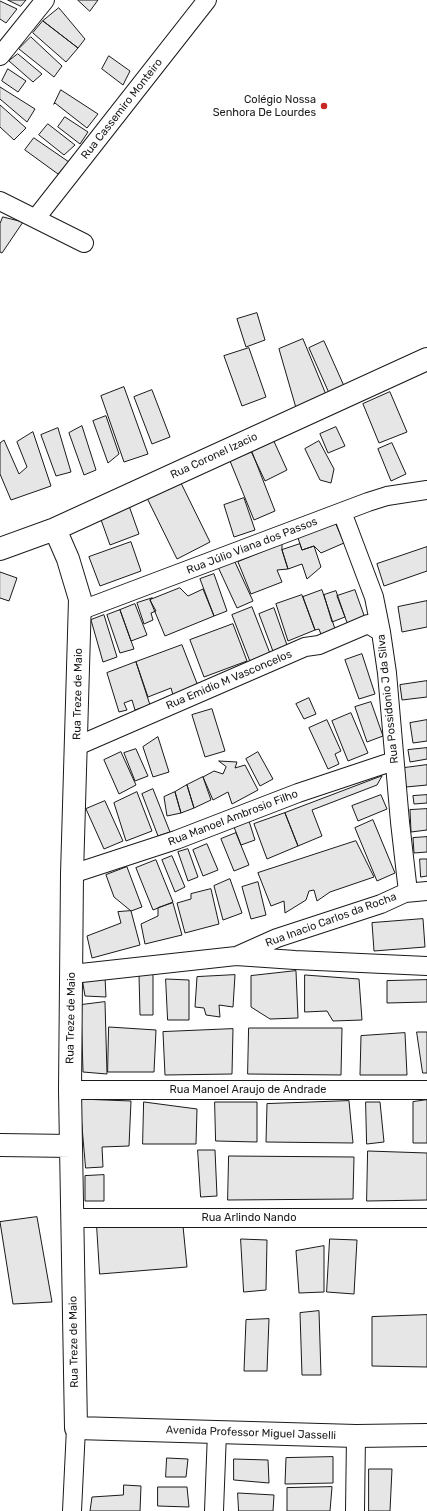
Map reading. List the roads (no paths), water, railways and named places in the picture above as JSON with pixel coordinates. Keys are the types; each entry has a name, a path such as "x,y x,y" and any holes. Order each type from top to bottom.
{"street":[{"path":"0,56 45,0"},
{"name":"Rua Cassemiro Monteiro","path":"36,218 207,0"},
{"path":"0,202 36,218 84,243"},
{"name":"Rua Coronel Izacio","path":"0,549 56,529 427,359"},
{"name":"Rua Júlio Viana dos Passos","path":"79,611 388,496 427,490"},
{"name":"Rua Possidonio J da Silva","path":"342,512 372,591 382,632 408,892"},
{"name":"Rua Treze de Maio","path":"56,529 68,559 80,599 77,746 72,874 70,1090 71,1218 76,1428 72,1511"},
{"name":"Rua Emidio M Vasconcelos","path":"77,746 305,648 319,644 368,624 382,632"},
{"name":"Rua Manoel Ambrosio Filho","path":"72,874 176,840 298,793 394,761"},
{"name":"Rua Inacio Carlos da Rocha","path":"236,956 277,938 381,904 408,892 427,892"},
{"name":"Rua Inacio Carlos da Rocha","path":"72,974 236,956 427,966"},
{"name":"Rua Manoel Araujo de Andrade","path":"70,1090 427,1090"},
{"path":"0,1145 71,1146"},
{"name":"Rua Arlindo Nando","path":"71,1218 427,1218"},
{"name":"Avenida Professor Miguel Jasselli","path":"76,1428 356,1436 427,1435"},
{"path":"214,1511 217,1432"},
{"path":"355,1511 356,1436"}],"place":[{"name":"Colégio Nossa Senhora De Lourdes","path":"324,106"}]}
